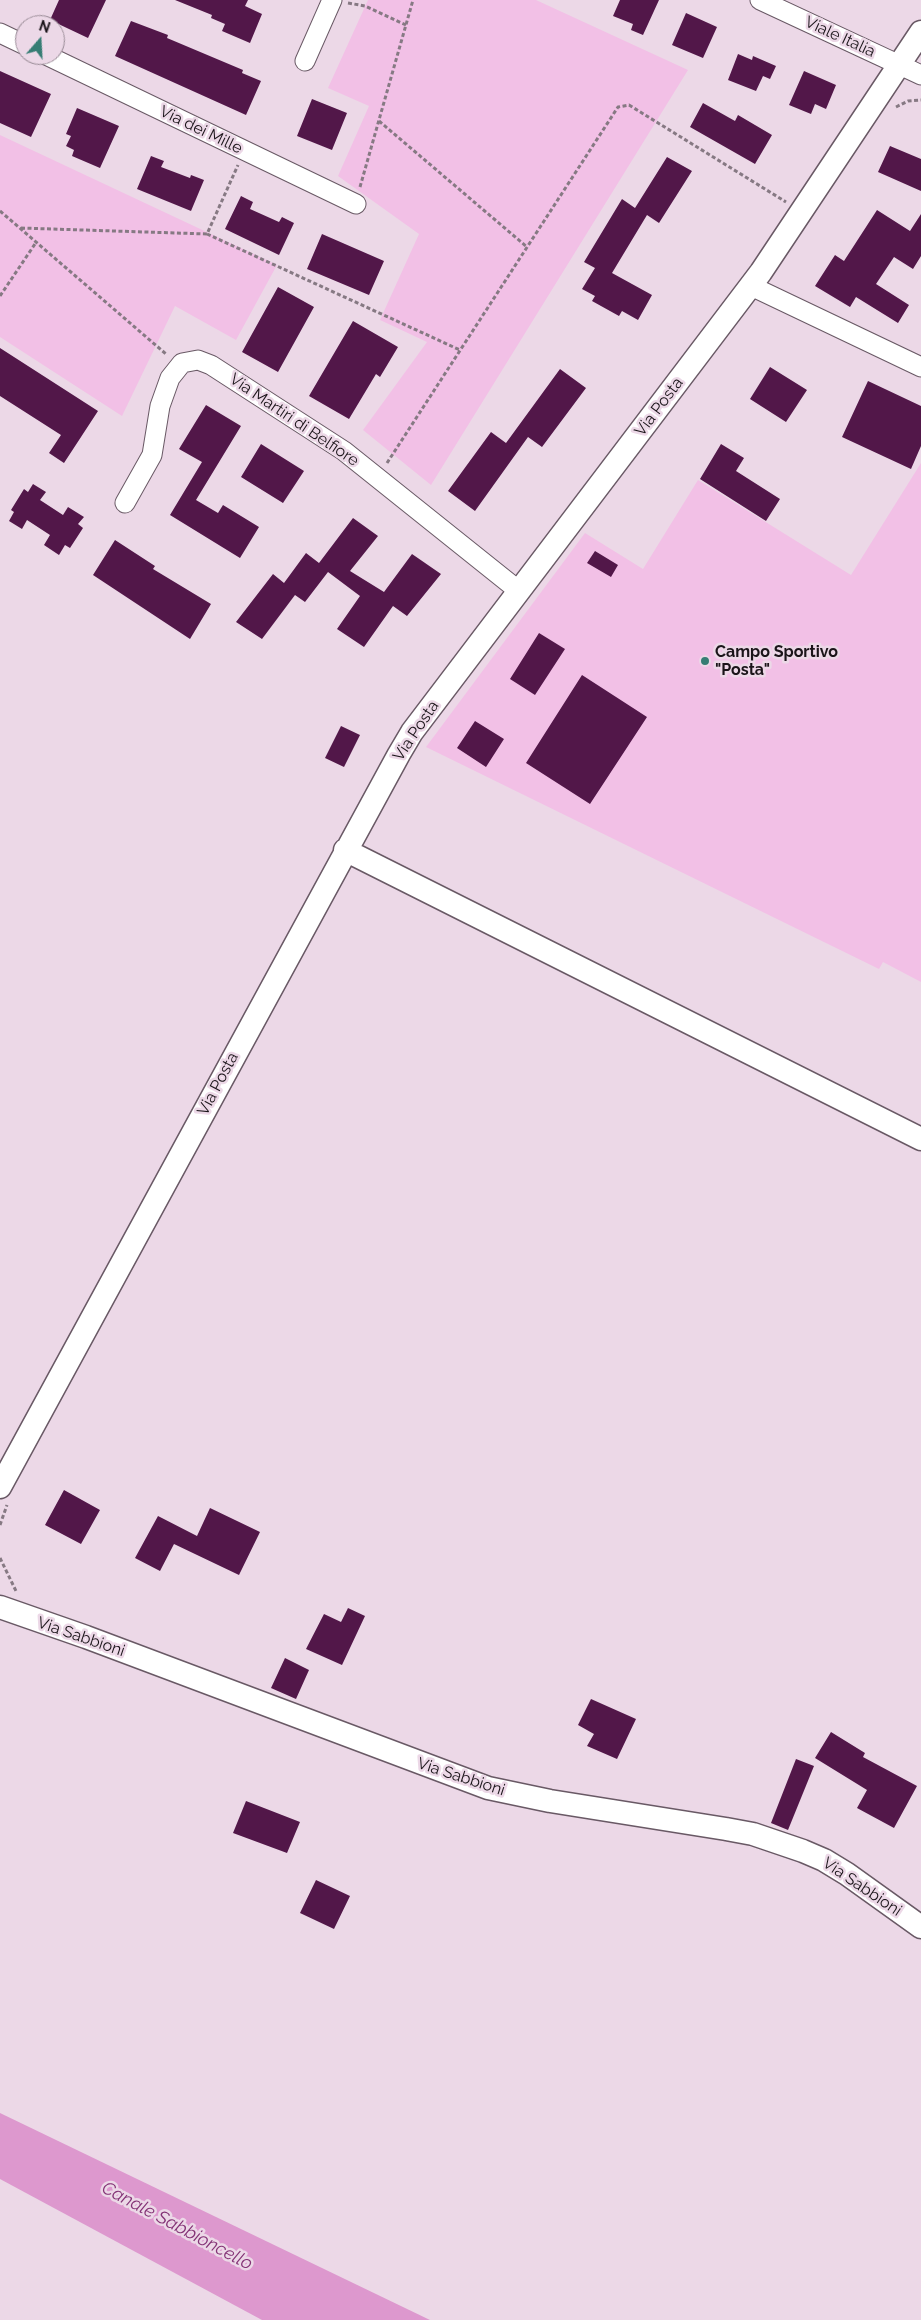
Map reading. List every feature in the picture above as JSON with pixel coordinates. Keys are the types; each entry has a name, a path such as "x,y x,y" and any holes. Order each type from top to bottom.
{"street":[{"name":"Viale Italia","path":"760,0 921,75"},
{"path":"305,61 336,1"},
{"path":"0,32 15,40"},
{"name":"Via Posta","path":"4,1494 345,850 412,732 751,286 921,32"},
{"name":"Via dei Mille","path":"65,64 356,204"},
{"path":"751,286 921,367"},
{"name":"Via Martiri di Belfiore","path":"178,365 189,360 211,365 344,451 519,591"},
{"path":"125,503 152,455 164,393 178,365"},
{"path":"345,850 921,1139"},
{"path":"0,1592 0,1604"},
{"name":"Via Sabbioni","path":"0,1608 86,1637 488,1788 550,1801 735,1831 803,1851 847,1874 921,1927"}],"path":[{"path":"356,204 413,0"},
{"path":"336,1 364,6 406,25"},
{"path":"890,111 908,101 921,100"},
{"path":"378,478 614,111 622,105 629,105 802,212"},
{"path":"379,121 527,246"},
{"path":"207,234 244,150"},
{"path":"0,211 37,240 178,365"},
{"path":"21,228 207,234 460,350"},
{"path":"0,296 37,240"},
{"path":"0,1525 4,1494"}],"shaded area":[{"path":"368,0 536,0 688,70 431,485 363,430 427,342 380,320 419,234 338,176 369,106 328,88"},
{"path":"0,135 277,265 236,340 175,306 122,416 0,337"},
{"name":"Campo Sportivo \"Posta\"","path":"921,463 921,982 883,962 879,969 426,747 585,533 643,569 698,480 851,575"}],"water":[{"name":"Canale Sabbioncello","path":"0,2113 430,2320 262,2320 0,2179"}],"building":[{"path":"59,0 106,0 88,38 65,27 65,15 52,15"},
{"path":"175,0 248,0 245,6 262,14 250,43 222,31 225,24 211,18 212,15"},
{"path":"620,0 659,0 643,35 631,30 633,24 613,16"},
{"path":"686,13 717,27 703,58 672,45"},
{"path":"131,21 168,35 167,38 243,70 242,73 261,81 246,115 115,56"},
{"path":"738,54 752,60 753,56 776,66 770,79 763,76 756,91 728,80"},
{"path":"0,71 51,94 31,137 0,123"},
{"path":"804,71 836,85 826,109 815,104 811,114 789,105"},
{"path":"312,99 347,113 332,150 297,136"},
{"path":"703,103 735,121 738,115 772,135 755,164 690,127"},
{"path":"77,108 119,126 100,168 72,156 74,150 66,146 71,136 66,134"},
{"path":"890,146 921,159 921,191 878,172"},
{"path":"151,156 164,161 161,167 190,178 191,175 204,180 191,211 137,189"},
{"path":"667,157 692,171 659,223 647,215 612,273 652,295 638,320 622,311 619,316 592,301 595,296 582,289 595,268 584,262 622,199 635,208"},
{"path":"241,196 253,202 250,209 279,222 282,217 294,223 279,255 225,229"},
{"path":"877,210 910,231 921,214 921,256 913,269 894,257 876,284 909,305 898,323 856,297 850,307 815,286 835,255 844,261"},
{"path":"322,234 384,261 369,295 307,269"},
{"path":"278,287 314,307 278,372 242,352"},
{"path":"353,321 398,347 380,377 376,374 349,419 309,396"},
{"path":"0,348 98,411 64,463 49,453 61,435 0,396"},
{"path":"770,367 807,390 786,422 750,399"},
{"path":"560,369 586,388 542,447 528,437 475,511 448,491 491,432 506,443"},
{"path":"868,381 921,406 921,446 911,469 842,437"},
{"path":"206,405 241,426 196,500 218,513 223,505 259,527 240,558 170,515 202,462 179,449"},
{"path":"261,444 304,471 283,503 241,477"},
{"path":"721,444 744,458 736,471 780,499 766,521 700,479"},
{"path":"33,484 46,492 40,500 63,515 68,507 84,517 78,524 83,528 70,548 65,545 59,555 44,545 50,535 27,520 22,529 9,521 14,512 11,510 24,489 28,492"},
{"path":"353,518 378,536 350,571 384,592 412,554 441,574 407,616 393,606 364,647 337,629 360,596 328,572 305,602 295,595 262,639 236,622 273,574 284,583 306,553 319,563"},
{"path":"115,540 155,566 153,569 211,604 190,639 93,575"},
{"path":"595,551 618,565 611,577 587,563"},
{"path":"539,633 565,649 535,695 510,679"},
{"path":"582,675 647,717 590,804 526,763"},
{"path":"475,721 504,739 486,767 457,748"},
{"path":"341,726 360,735 344,767 325,758"},
{"path":"64,1490 100,1510 81,1544 45,1525"},
{"path":"210,1508 260,1532 239,1575 174,1544 160,1571 135,1558 158,1516 197,1536"},
{"path":"348,1608 365,1616 342,1665 306,1649 324,1614 341,1622"},
{"path":"285,1658 309,1670 296,1699 271,1688"},
{"path":"591,1699 636,1719 617,1759 587,1746 594,1734 578,1725"},
{"path":"831,1732 865,1753 863,1757 917,1786 894,1828 857,1808 867,1790 815,1758"},
{"path":"796,1759 814,1766 788,1830 771,1823"},
{"path":"246,1801 300,1822 287,1853 233,1833"},
{"path":"316,1880 350,1896 334,1929 300,1913"}],"place":[{"name":"Campo Sportivo \"Posta\"","path":"705,661"}]}
